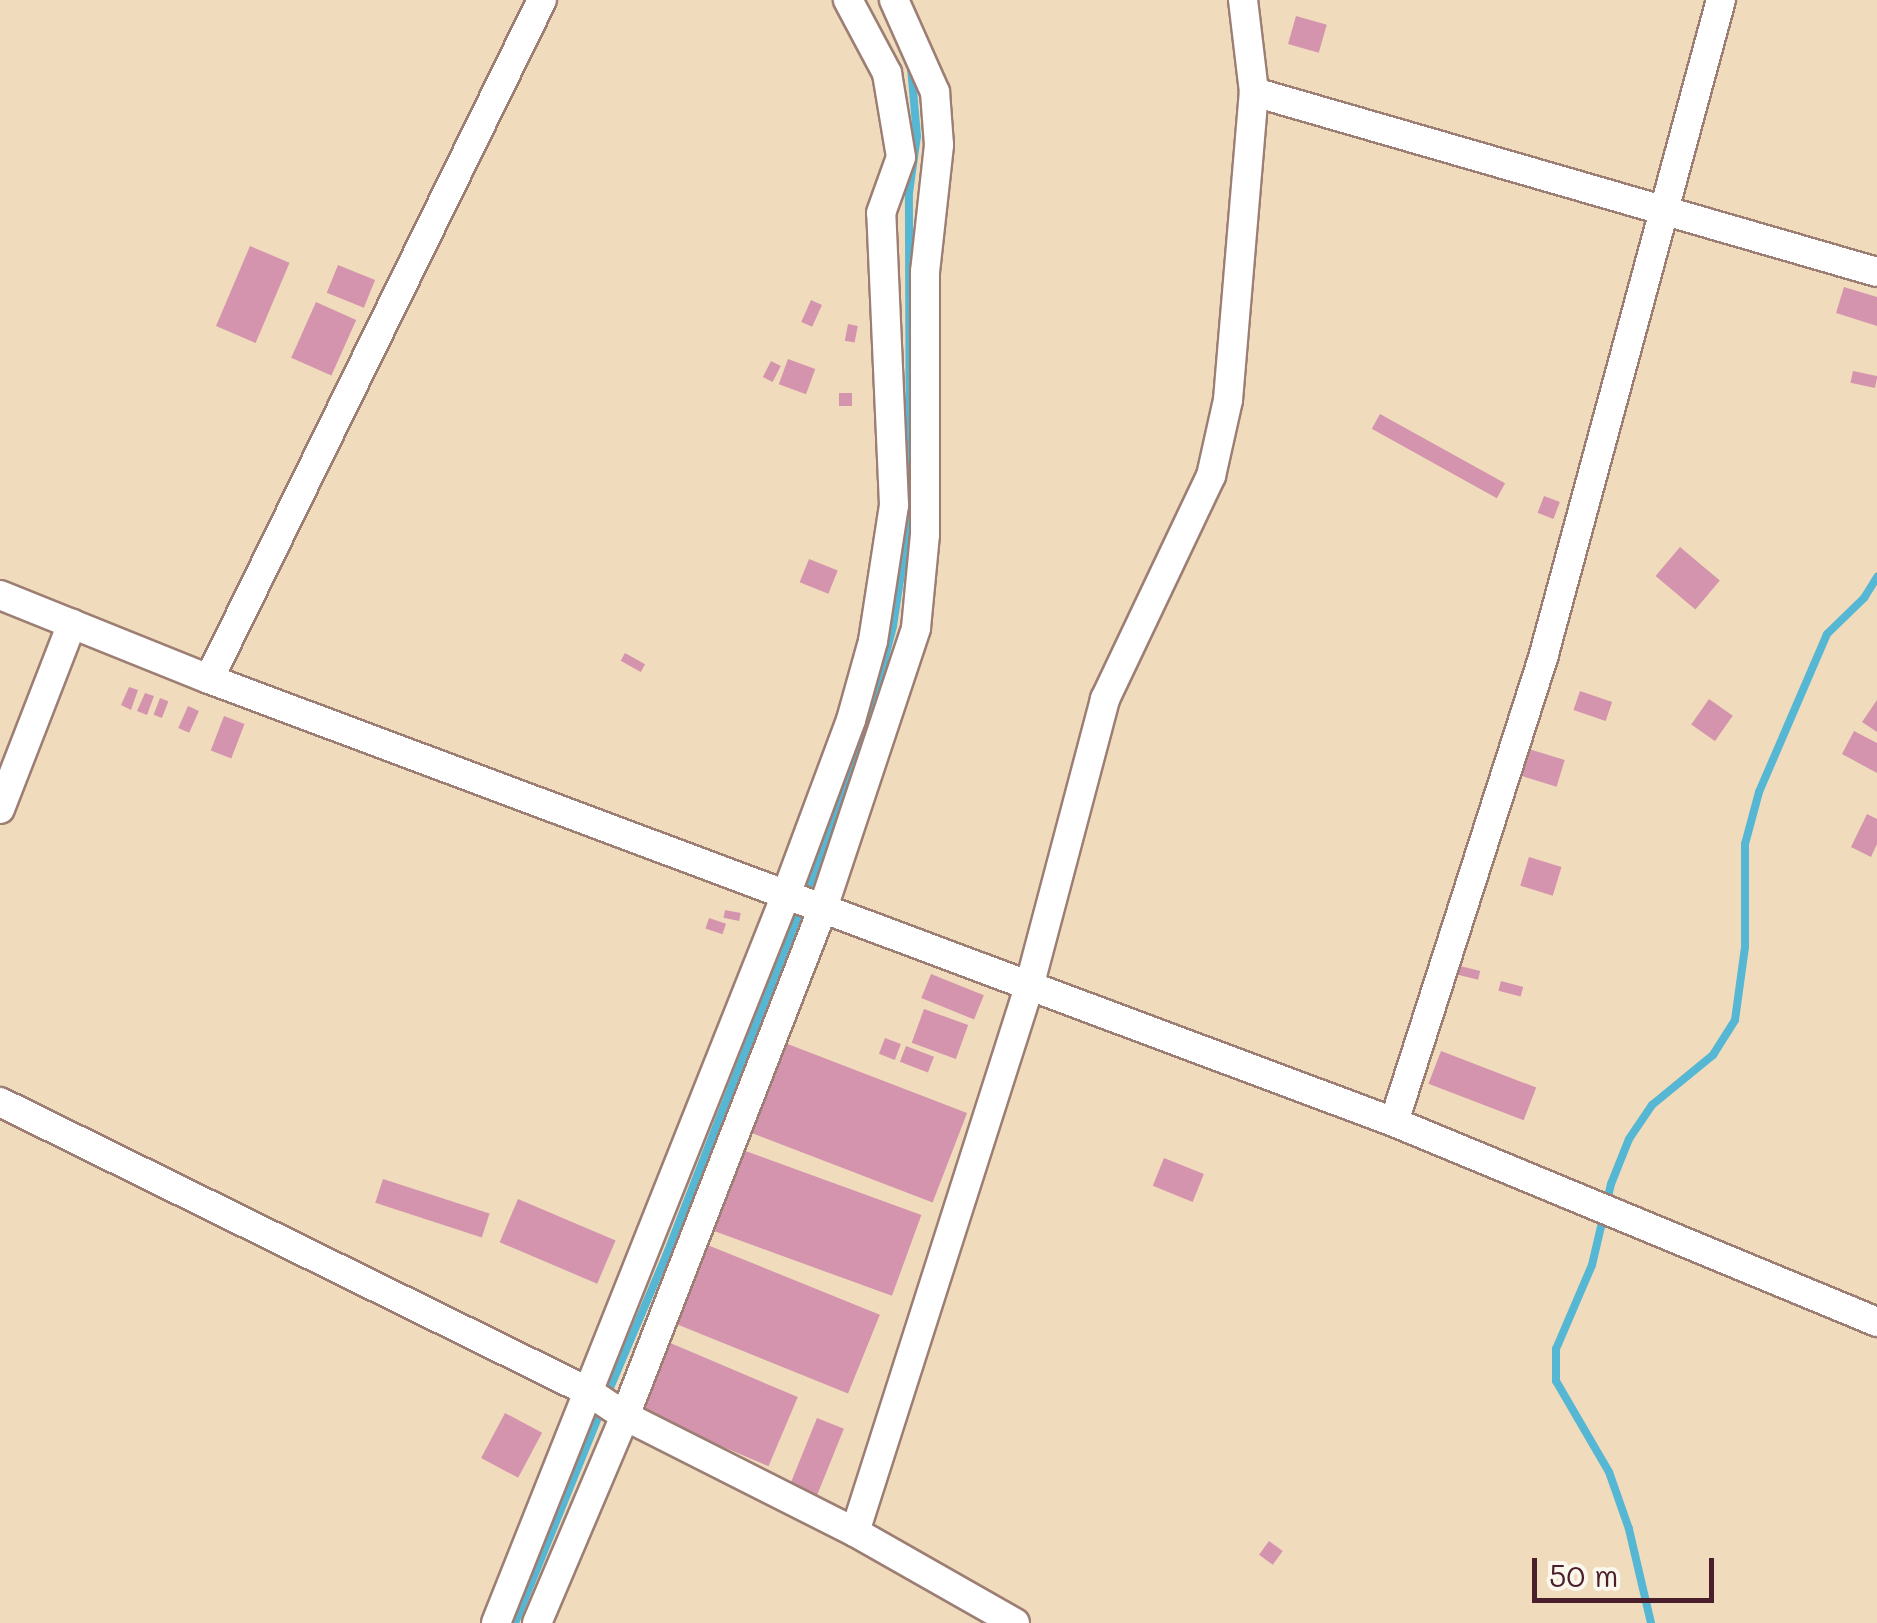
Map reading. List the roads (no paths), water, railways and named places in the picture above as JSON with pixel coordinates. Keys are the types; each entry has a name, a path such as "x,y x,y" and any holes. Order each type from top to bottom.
{"street":[{"path":"209,679 542,0"},
{"path":"496,1623 787,892 851,720 873,641 894,505 881,213 900,157 887,73 848,0"},
{"path":"538,1623 624,1416 823,908 916,628 926,534 926,272 939,145 936,92 894,0"},
{"path":"855,1532 1029,987 1105,699 1211,476 1228,400 1254,92 1242,0"},
{"path":"1394,1122 1544,654 1721,0"},
{"path":"1254,92 1877,272"},
{"path":"0,595 209,679 1394,1122 1877,1322"},
{"path":"0,809 72,623"},
{"path":"0,1102 590,1392 624,1416 855,1532 1014,1623"}],"waterway":[{"path":"607,1395 666,1256 834,822 866,730 893,626 910,515 909,193 917,136 911,68"},
{"path":"1651,1623 1629,1529 1609,1472 1556,1381 1556,1349 1592,1265 1611,1184 1629,1139 1652,1105 1713,1055 1735,1020 1745,947 1745,844 1759,792 1827,634 1864,598 1877,577"},
{"path":"515,1623 602,1408"}]}
